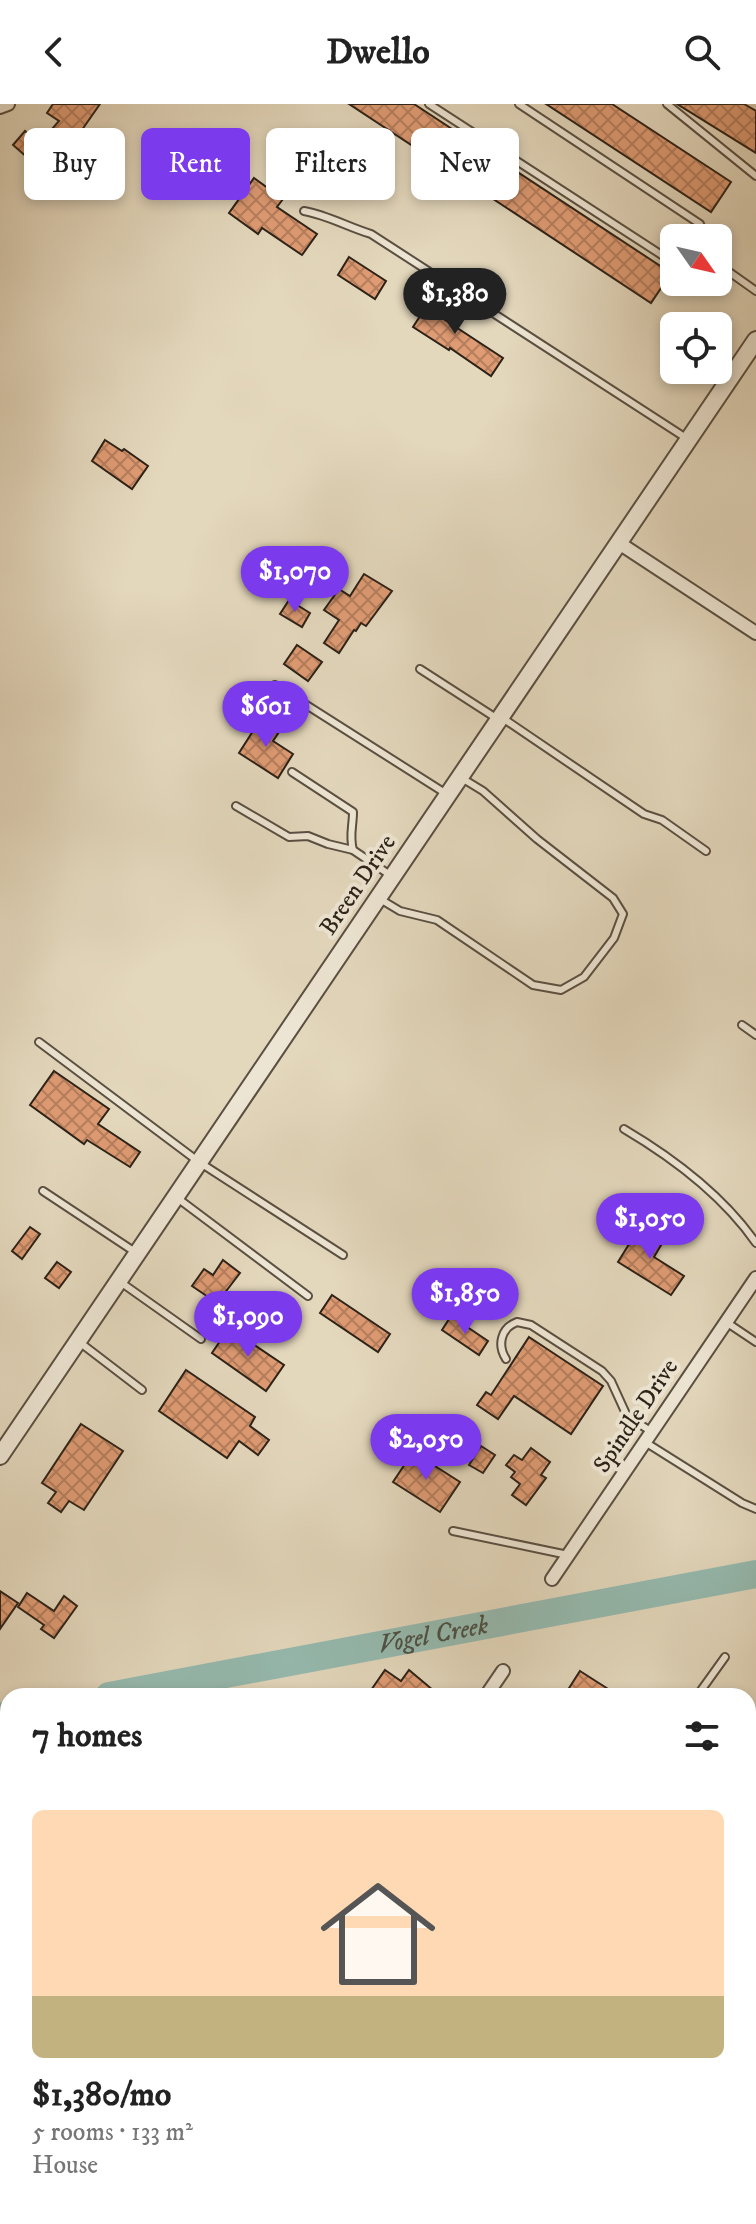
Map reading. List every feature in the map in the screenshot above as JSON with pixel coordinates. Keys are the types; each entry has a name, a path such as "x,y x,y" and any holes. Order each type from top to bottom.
{"street":[{"path":"0,107 8,104"},
{"name":"Breen Drive","path":"0,1456 6,1436 78,1341 756,340"},
{"path":"619,543 756,633"},
{"name":"Spindle Drive","path":"552,1579 756,1278"},
{"path":"491,1688 503,1671"}],"lane":[{"path":"429,104 660,254"},
{"path":"519,104 700,224"},
{"path":"667,104 756,176"},
{"path":"304,211 371,234 689,440"},
{"path":"732,274 756,291"},
{"path":"420,669 644,814 662,820 706,851"},
{"path":"275,685 448,795"},
{"path":"292,772 353,812 349,836 353,850"},
{"path":"378,898 400,911 437,920 533,985 561,990 584,977 614,938 623,914 613,898 537,839 483,791 460,777"},
{"path":"236,806 289,837 308,836 353,850 393,877"},
{"path":"742,1025 756,1035"},
{"path":"39,1042 199,1162 343,1255"},
{"path":"624,1129 653,1146 703,1186 744,1226 756,1243"},
{"path":"43,1191 138,1253"},
{"path":"176,1197 308,1296"},
{"path":"119,1281 201,1339"},
{"path":"506,1359 501,1352 502,1337 511,1325 522,1319 602,1371 611,1381 627,1416 648,1437 742,1503 756,1509"},
{"path":"726,1322 756,1342"},
{"path":"78,1341 142,1390"},
{"path":"453,1531 568,1555"},
{"path":"703,1688 725,1657"}],"building":[{"path":"53,104 100,104 83,128 53,128 59,121 47,113"},
{"path":"349,104 414,104 450,128 411,128 411,145 395,134 395,128 385,128"},
{"path":"546,104 612,104 731,182 711,212"},
{"path":"677,104 744,104 756,111 756,153"},
{"path":"24,132 24,155 13,145"},
{"path":"519,173 660,266 660,290 651,303 495,200 519,200"},
{"path":"254,178 266,187 266,200 282,200 277,207 317,234 302,255 262,228 258,234 229,213 238,200 250,200 250,184"},
{"path":"349,257 386,281 375,299 338,275"},
{"path":"437,290 450,298 439,316 503,358 491,376 413,327"},
{"path":"105,440 148,466 132,489 92,461"},
{"path":"364,574 392,591 366,626 361,623 354,630 339,653 324,643 339,620 324,610 339,589 350,596"},
{"path":"289,600 310,613 302,627 280,614"},
{"path":"297,645 322,662 308,681 284,664"},
{"path":"262,717 281,729 273,741 293,754 278,778 239,753"},
{"path":"54,1071 109,1109 98,1124 140,1152 130,1167 87,1140 84,1144 30,1105"},
{"path":"641,1225 664,1240 654,1257 684,1276 671,1295 618,1262"},
{"path":"30,1227 40,1234 22,1259 12,1251"},
{"path":"223,1260 240,1273 217,1303 192,1286 204,1269 213,1275"},
{"path":"57,1262 71,1272 59,1288 45,1278"},
{"path":"332,1295 390,1334 378,1352 320,1313"},
{"path":"451,1316 488,1341 479,1355 442,1330"},
{"path":"229,1328 284,1365 266,1391 212,1353"},
{"path":"529,1337 603,1386 571,1434 514,1396 498,1419 477,1405 486,1392 491,1395"},
{"path":"186,1370 255,1417 250,1426 269,1440 258,1455 239,1441 227,1458 159,1411"},
{"path":"81,1424 123,1451 84,1510 69,1501 61,1512 48,1503 56,1492 42,1483"},
{"path":"481,1446 495,1455 483,1473 469,1465"},
{"path":"531,1448 550,1462 541,1475 546,1478 526,1505 512,1495 520,1484 511,1477 515,1472 506,1465 514,1455 522,1460"},
{"path":"413,1452 460,1482 440,1512 393,1482"},
{"path":"0,1591 18,1603 0,1629"},
{"path":"27,1593 54,1611 64,1596 77,1606 54,1638 41,1629 44,1625 18,1607"},
{"path":"385,1670 401,1681 409,1670 430,1688 373,1688"},
{"path":"580,1671 607,1688 569,1688"}],"waterway":[{"name":"Vogel Creek","path":"151,1688 756,1574"}]}
